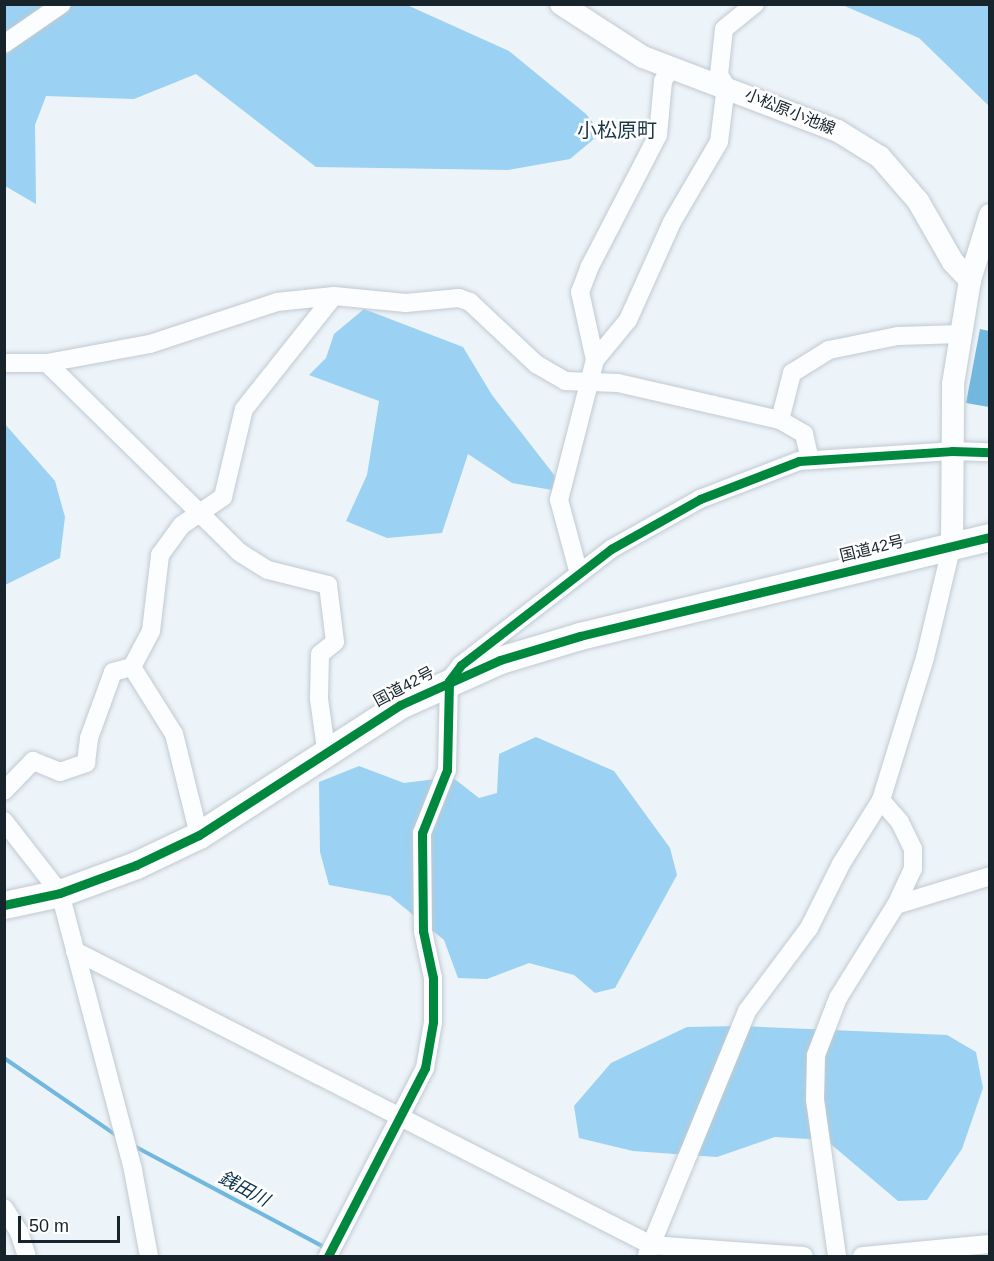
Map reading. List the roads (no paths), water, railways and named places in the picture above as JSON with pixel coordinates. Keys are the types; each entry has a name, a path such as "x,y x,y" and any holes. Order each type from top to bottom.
{"highway":[{"name":"国道42号","path":"4,905 60,893 136,865 199,835 326,749 449,681 579,636 990,537"}],"main road":[{"name":"小松原小池線","path":"561,4 610,39 670,69 726,86 838,131 880,158 918,201 953,262 970,280"},
{"path":"952,545 953,384 970,280 990,215"}],"street":[{"path":"4,44 62,4"},
{"path":"595,360 628,320 672,222 719,142 726,86 719,75 724,28 755,4"},
{"path":"579,574 559,500 591,383 595,360 580,292 589,268 658,135 663,81 670,69"},
{"path":"4,791 33,761 60,772 86,763 89,738 113,672 132,667 151,631 160,555 171,537 198,512 223,497 227,489 244,409 334,296"},
{"path":"4,363 47,363 187,334 277,302 334,296 406,303 459,298 471,302 536,364 565,381 618,383 780,420 804,434 810,460"},
{"path":"780,420 792,373 829,350 898,336 962,333"},
{"path":"47,363 239,552 268,570 328,585 335,642 320,654 319,699 326,749"},
{"path":"330,1253 425,1068 433,1022 433,978 423,931 422,833 447,770 449,681 461,665 611,549 700,499 799,461 952,451 990,452"},
{"path":"649,1251 747,1011 809,928 841,864 882,800 925,658 952,545"},
{"path":"132,667 174,734 199,835"},
{"path":"837,1257 815,1100 816,1055 838,998 896,905 913,869 913,849 900,822 882,800"},
{"path":"4,821 60,893 133,1170 149,1257"},
{"path":"896,905 990,876"},
{"path":"75,951 401,1116 649,1251 804,1257"},
{"path":"4,1208 19,1232 27,1257"},
{"path":"862,1257 990,1244"}],"waterway":[{"name":"銭田川","path":"4,1058 116,1135"},
{"name":"銭田川","path":"134,1146 326,1248"}],"district":[{"name":"小松原町","path":"617,130"}]}
